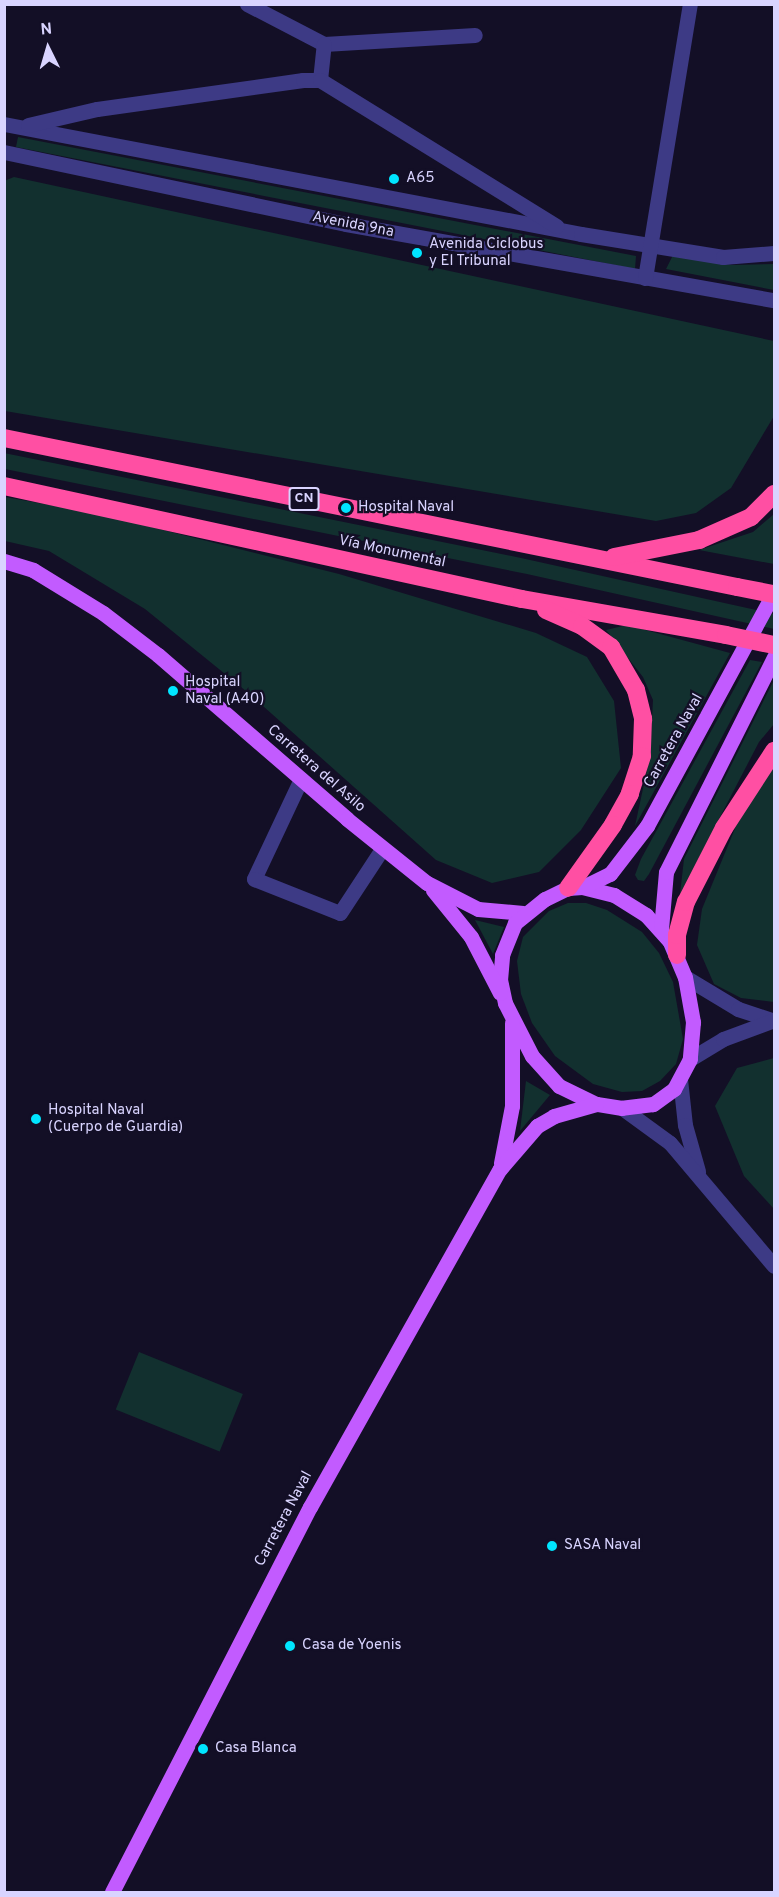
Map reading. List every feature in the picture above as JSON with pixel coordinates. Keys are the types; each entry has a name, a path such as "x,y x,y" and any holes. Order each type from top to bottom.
{"highway":[{"name":"CN","path":"4,438 774,593"},
{"name":"Vía Monumental","path":"4,486 522,599 774,645"},
{"path":"603,559 699,540 751,518 774,494"},
{"path":"522,599 582,626 611,647 636,690 643,719 642,756 630,794 575,888"},
{"path":"677,955 677,935 686,902 724,828 774,751"}],"main road":[{"name":"Carretera del Asilo","path":"4,561 33,570 103,613 158,655 382,849 427,883 478,909 523,913"},
{"name":"Carretera Naval","path":"575,888 610,874 647,826 774,593"},
{"path":"661,929 666,872 774,657"},
{"name":"Carretera del Asilo","path":"427,883 471,937 505,1003"},
{"path":"575,888 603,891 630,903 661,929 677,955 685,977 693,1022 690,1059 680,1079 666,1097 653,1104 622,1108 596,1104 560,1086 545,1074 505,1003 500,980 502,955 509,932 523,913 575,888"},
{"name":"Carretera Naval","path":"500,1169 512,1106 512,1018"},
{"name":"Carretera Naval","path":"112,1893 310,1507 500,1169 537,1126 554,1116 596,1104"}],"street":[{"path":"247,4 324,44 475,35"},
{"path":"645,278 690,4"},
{"path":"320,80 324,44"},
{"path":"22,127 97,109 320,80 564,231"},
{"path":"4,124 564,231 723,257 774,253"},
{"name":"Avenida 9na","path":"4,152 357,227 774,300"},
{"path":"301,779 254,879 340,913 382,849"},
{"path":"685,977 738,1009 773,1020"},
{"path":"690,1059 723,1039 773,1020"},
{"path":"680,1079 687,1134 705,1187"},
{"path":"622,1108 670,1143 774,1266"}],"green space":[{"path":"18,137 636,256 635,269 16,147"},
{"path":"14,177 774,341 774,416 731,488 696,513 656,521 5,411 4,181"},
{"path":"673,255 732,265 774,264 774,290 666,269"},
{"path":"4,453 521,558 774,614 774,629 527,574 5,469"},
{"path":"5,497 95,513 339,574 536,633 587,657 614,701 621,768 581,830 539,872 492,883 436,860 246,691 145,609 49,551 5,541"},
{"path":"774,514 774,564 699,550 753,532"},
{"path":"627,625 730,653 635,826 650,756 653,700 643,677 606,630"},
{"path":"750,660 762,662 649,874 644,881 638,880 635,875 641,859"},
{"path":"774,680 774,724 759,742 680,894 684,859"},
{"path":"774,763 774,1002 741,998 714,984 697,945 702,909 736,826"},
{"path":"568,903 586,903 607,910 642,932 659,953 673,982 683,1039 676,1064 660,1081 642,1091 622,1092 593,1084 555,1056 532,1023 521,994 517,961 523,937 549,911"},
{"path":"475,920 504,927 493,954"},
{"path":"774,1058 774,1209 744,1176 715,1106 737,1068"},
{"path":"526,1081 550,1095 520,1131"},
{"path":"139,1352 243,1394 220,1451 116,1409"}],"place":[{"name":"A65","path":"394,179"},
{"name":"Avenida Ciclobus y El Tribunal","path":"417,253"},
{"name":"Hospital Naval","path":"346,508"},
{"name":"Hospital Naval (A40)","path":"173,691"},
{"name":"Hospital Naval (Cuerpo de Guardia)","path":"36,1119"},
{"name":"SASA Naval","path":"552,1546"},
{"name":"Casa de Yoenis","path":"290,1646"},
{"name":"Casa Blanca","path":"203,1749"}]}
